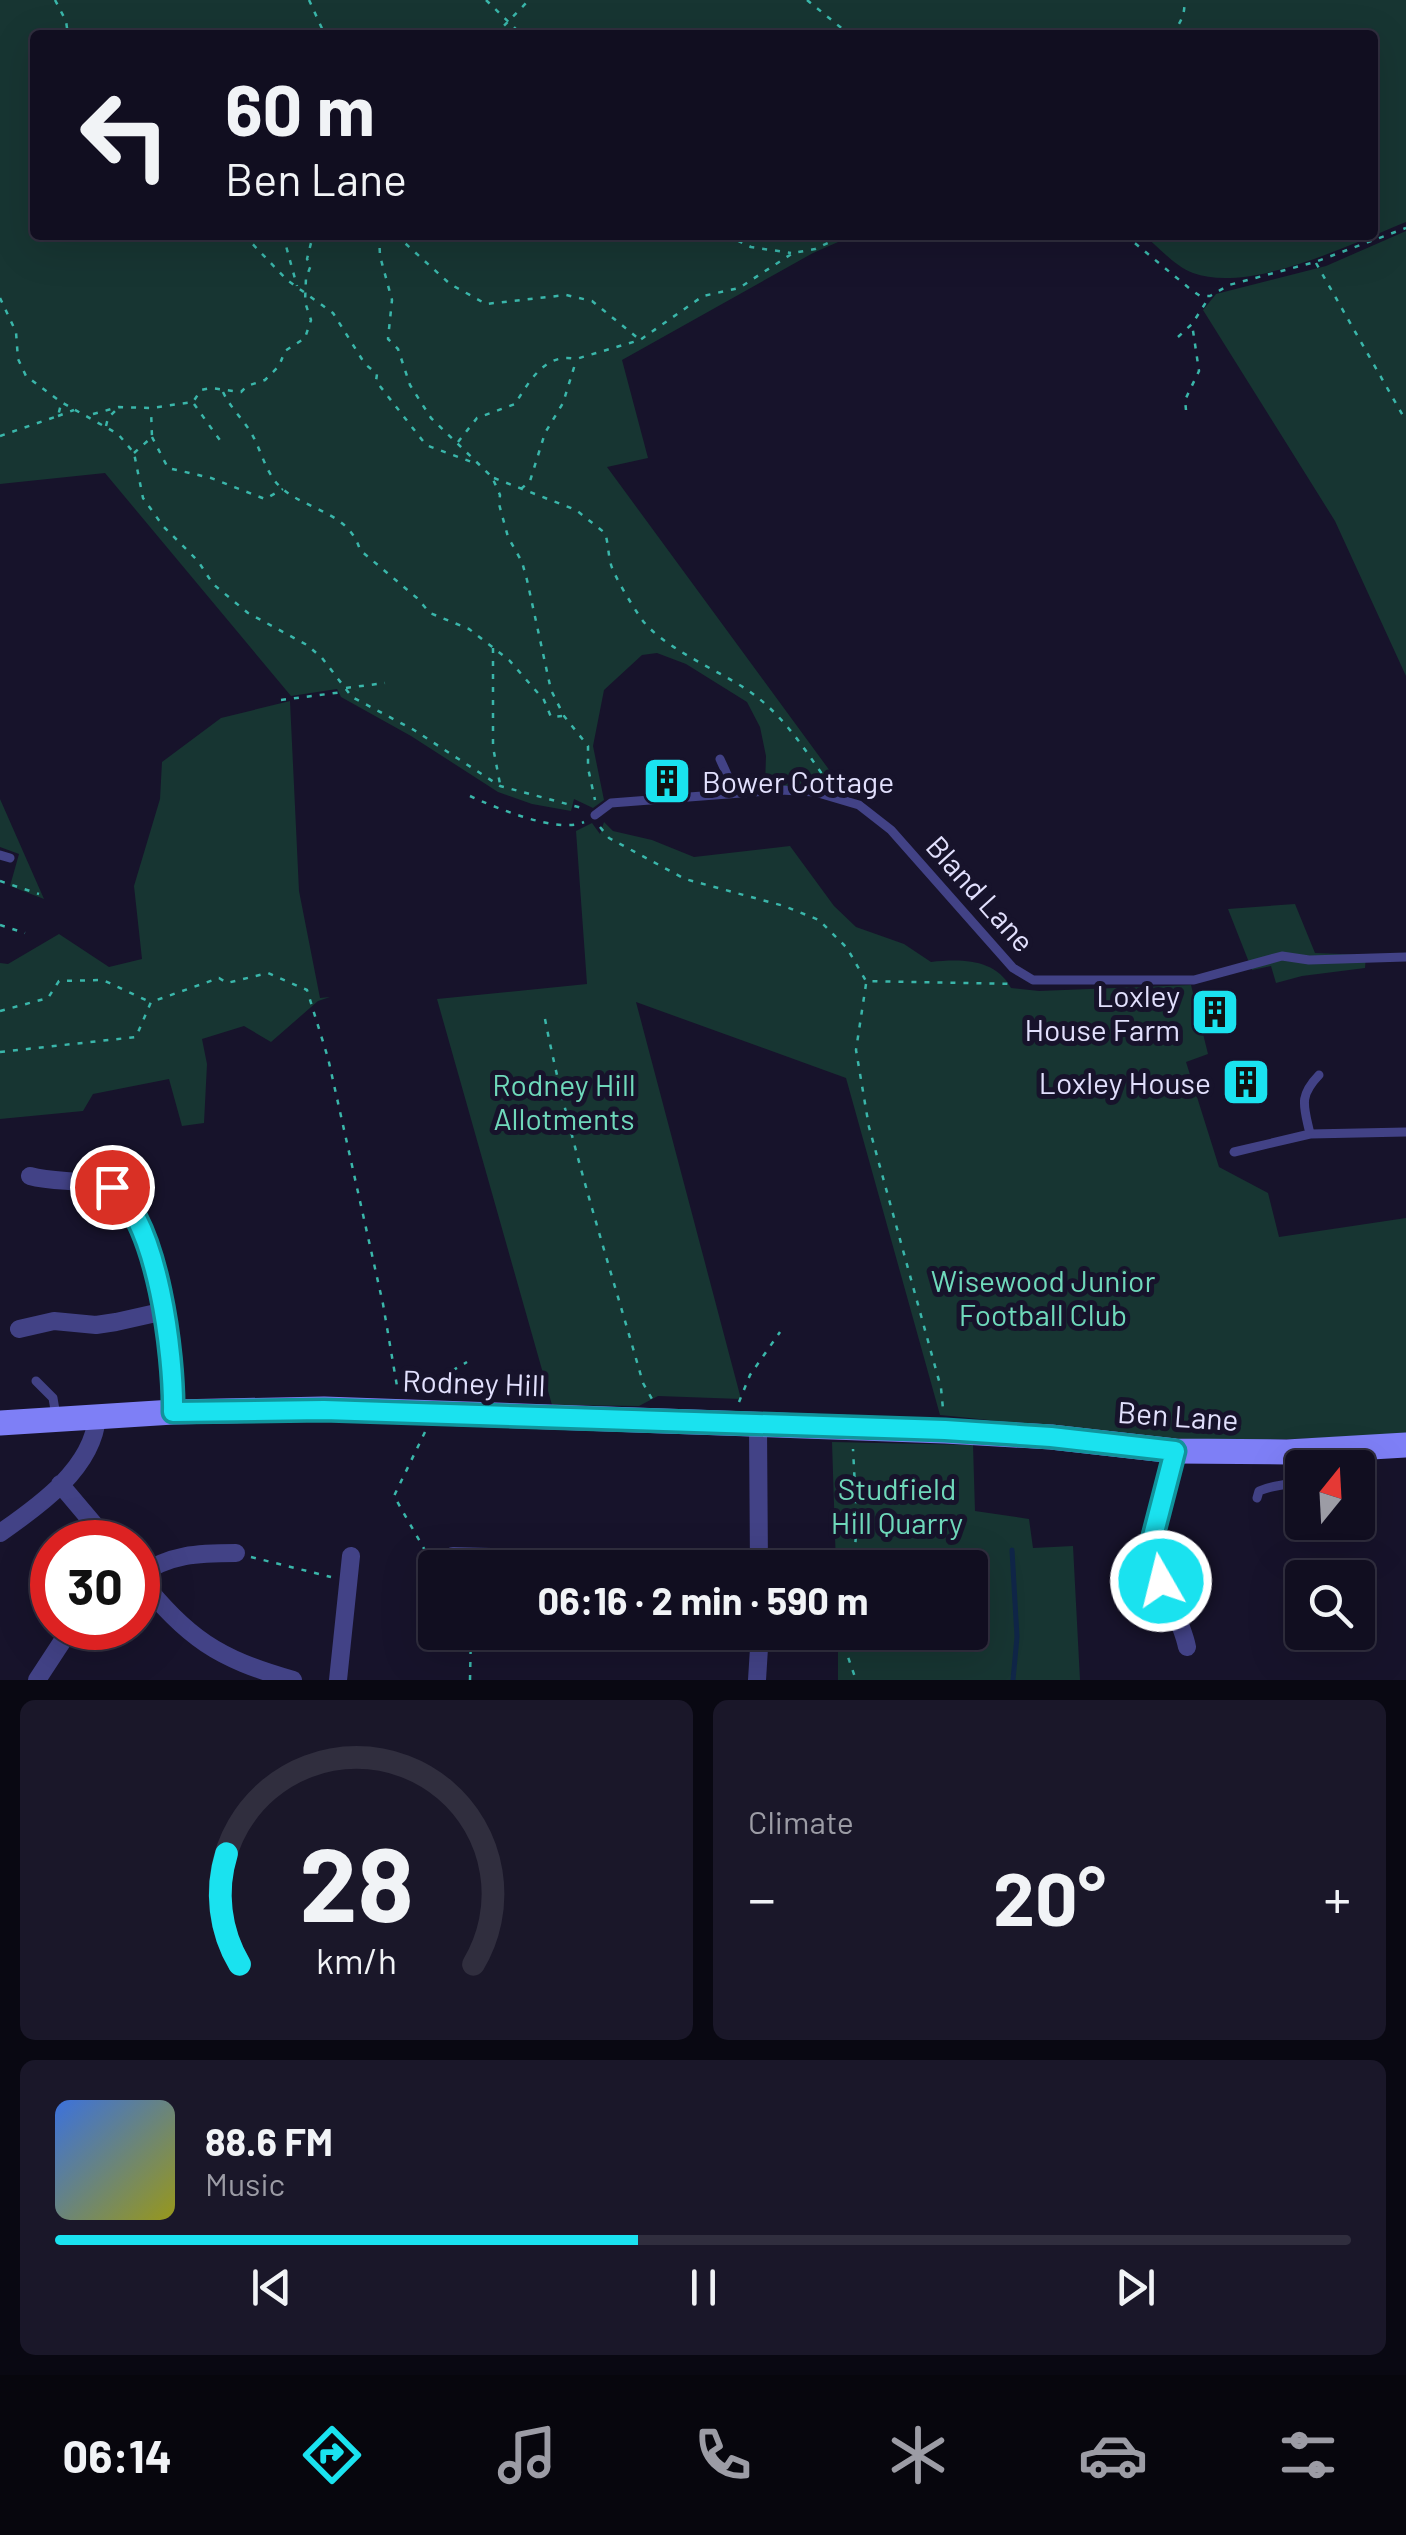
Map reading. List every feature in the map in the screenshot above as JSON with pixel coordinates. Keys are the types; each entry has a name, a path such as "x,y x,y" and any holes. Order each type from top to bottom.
{"street":[{"path":"30,1176 50,1181 98,1182 123,1196 132,1207 165,1311 173,1412"},
{"path":"19,1330 54,1321 96,1325 165,1311"},
{"name":"Rodney Hill","path":"0,1423 173,1412 406,1412 748,1418 853,1428 945,1430"},
{"path":"0,1533 33,1509 84,1456 96,1432 98,1417"},
{"path":"748,1418 759,1550"},
{"name":"Ben Lane","path":"945,1430 1051,1437 1285,1465"},
{"name":"Ben Lane","path":"1375,1451 1406,1444"},
{"path":"1175,1451 1152,1540 1161,1581 1184,1628 1187,1647"},
{"path":"60,1484 90,1520"},
{"path":"160,1563 186,1553 236,1553"},
{"path":"338,1680 351,1556"},
{"path":"160,1603 183,1630 240,1672 293,1680"},
{"path":"37,1680 57,1650"},
{"path":"757,1680 759,1650"}],"lane":[{"path":"720,759 735,792"},
{"name":"Bland Lane","path":"595,815 611,803 735,792 815,792 859,806 891,830 1024,978 1194,980 1282,956 1309,960 1406,956"},
{"path":"1310,1134 1303,1099 1305,1089 1319,1075"},
{"path":"1234,1152 1310,1134 1406,1132"},
{"path":"36,1382 53,1398 56,1420"},
{"path":"1257,1498 1259,1491 1268,1487 1285,1487"}],"path":[{"path":"55,0 67,30"},
{"path":"309,0 323,29"},
{"path":"486,0 517,30"},
{"path":"499,30 529,0"},
{"path":"806,0 844,30"},
{"path":"1175,30 1186,7 1184,0"},
{"path":"1378,238 1406,228"},
{"path":"249,240 297,287 333,313 365,364 377,374 376,381 426,445 467,463 480,464"},
{"path":"284,240 297,287"},
{"path":"194,402 201,390 241,392 265,380 279,366 285,351 305,338 310,320 306,278 311,240"},
{"path":"379,240 392,300 388,339 398,349 420,404 443,432 492,477 500,495 508,536 527,580 544,669 564,716 588,746 598,824 609,838 685,879 784,906 819,920 848,948 866,981 856,1050 868,1128 941,1388 945,1430"},
{"path":"402,240 450,284 486,304 566,296 592,301 640,340"},
{"path":"736,240 751,247 793,253 834,240"},
{"path":"1131,240 1188,288 1200,296 1210,296"},
{"path":"1178,337 1192,324 1210,296 1228,285 1315,262 1374,240"},
{"path":"457,443 477,418 515,404 529,379 542,367 566,357 576,359 640,340 702,296 739,288 793,253"},
{"path":"1315,262 1406,421"},
{"path":"0,298 16,332 18,359 26,376 61,402 118,434 134,454 144,498 163,526 198,561 212,584 248,613 307,645 322,658 345,690 500,786 574,804 595,815"},
{"path":"1186,410 1185,400 1199,371 1192,324"},
{"path":"530,494 530,481 545,433 564,403 576,359"},
{"path":"223,392 248,428 273,479 284,490 323,509 342,524 360,550 430,613 470,629 493,646 544,700 551,716 564,716"},
{"path":"58,416 61,402"},
{"path":"90,416 119,407 151,408 194,402"},
{"path":"194,402 222,443"},
{"path":"106,428 108,418 119,407"},
{"path":"151,408 152,437 168,468 211,478 264,498 284,490"},
{"path":"0,436 75,409"},
{"path":"134,454 152,437"},
{"path":"492,477 576,510 605,534 611,567 642,620 674,648 691,654 770,708 804,745 831,788"},
{"path":"520,490 530,481"},
{"path":"493,646 493,747 500,786"},
{"path":"281,700 385,683"},
{"path":"470,796 529,818 566,826 578,825 595,815"},
{"path":"0,881 39,894"},
{"path":"0,925 25,933"},
{"path":"0,1011 48,998 60,982 103,980 151,1002 219,978 227,983 268,973 306,990 328,1058 383,1304 396,1390 405,1398 406,1412"},
{"path":"866,981 1012,985 1024,978"},
{"path":"0,1052 136,1037 151,1002"},
{"path":"546,1020 556,1074 642,1383 652,1399 659,1400"},
{"path":"748,1418 750,1375 780,1332"},
{"path":"420,1389 467,1362"},
{"path":"732,1402 748,1418"},
{"path":"425,1550 394,1496 434,1413"},
{"path":"853,1428 855,1550"},
{"path":"236,1553 295,1570 347,1578"},
{"path":"470,1680 471,1650"},
{"path":"847,1650 856,1680"}],"green space":[{"path":"0,0 1406,0 1406,222 1378,233 1378,30 30,30 30,240 843,240 622,360 648,458 607,467 841,786 853,792 765,786 766,756 760,727 747,702 686,664 657,653 642,655 604,690 593,746 604,800 593,808 574,799 571,811 532,804 498,792 341,697 337,689 291,696 105,473 0,484"},
{"path":"1406,231 1406,676 1335,521 1203,310 1216,294 1326,266"},
{"path":"1150,240 1361,240 1300,264 1243,277 1216,278 1193,273"},
{"path":"290,701 299,891 320,998 330,997 318,1001 271,1042 244,1026 202,1039 207,1064 204,1123 182,1126 169,1079 93,1094 83,1111 0,1119 0,963 8,964 59,934 109,967 142,959 134,886 160,799 162,762 221,718"},
{"path":"0,799 44,899 10,886 19,854 0,847"},
{"path":"604,822 613,831 652,840 694,857 790,846 834,906 856,927 904,944 931,962 965,961 986,966 1011,988 1039,991 1191,985 1208,1054 1186,1062 1219,1167 1268,1193 1279,1237 1406,1218 1406,1435 1203,1442 940,1415 846,1078 636,1002 741,1399 658,1396 639,1406 552,1405 437,999 587,984 576,831 592,823 600,834"},
{"path":"1295,904 1315,953 1366,955 1365,968 1276,983 1271,966 1252,970 1228,909"},
{"name":"Studfield Hill Quarry","path":"832,1442 973,1445 975,1511 1029,1519 1033,1548 1073,1546 1080,1680 838,1680 838,1650 988,1650 988,1550 835,1550"}],"waterway":[{"path":"1012,1550 1017,1637 1013,1680"}],"place":[{"name":"Bower Cottage","path":"667,781"},
{"name":"Loxley House Farm","path":"1215,1012"},
{"name":"Loxley House","path":"1246,1082"}],"route":[{"path":"112,1187 132,1207 156,1277 170,1338 173,1412 324,1410 945,1430 1175,1451 1152,1540 1161,1581"}],"park label":[{"name":"Rodney Hill Allotments","path":"564,1101"},
{"name":"Wisewood Junior Football Club","path":"1043,1297"}]}
